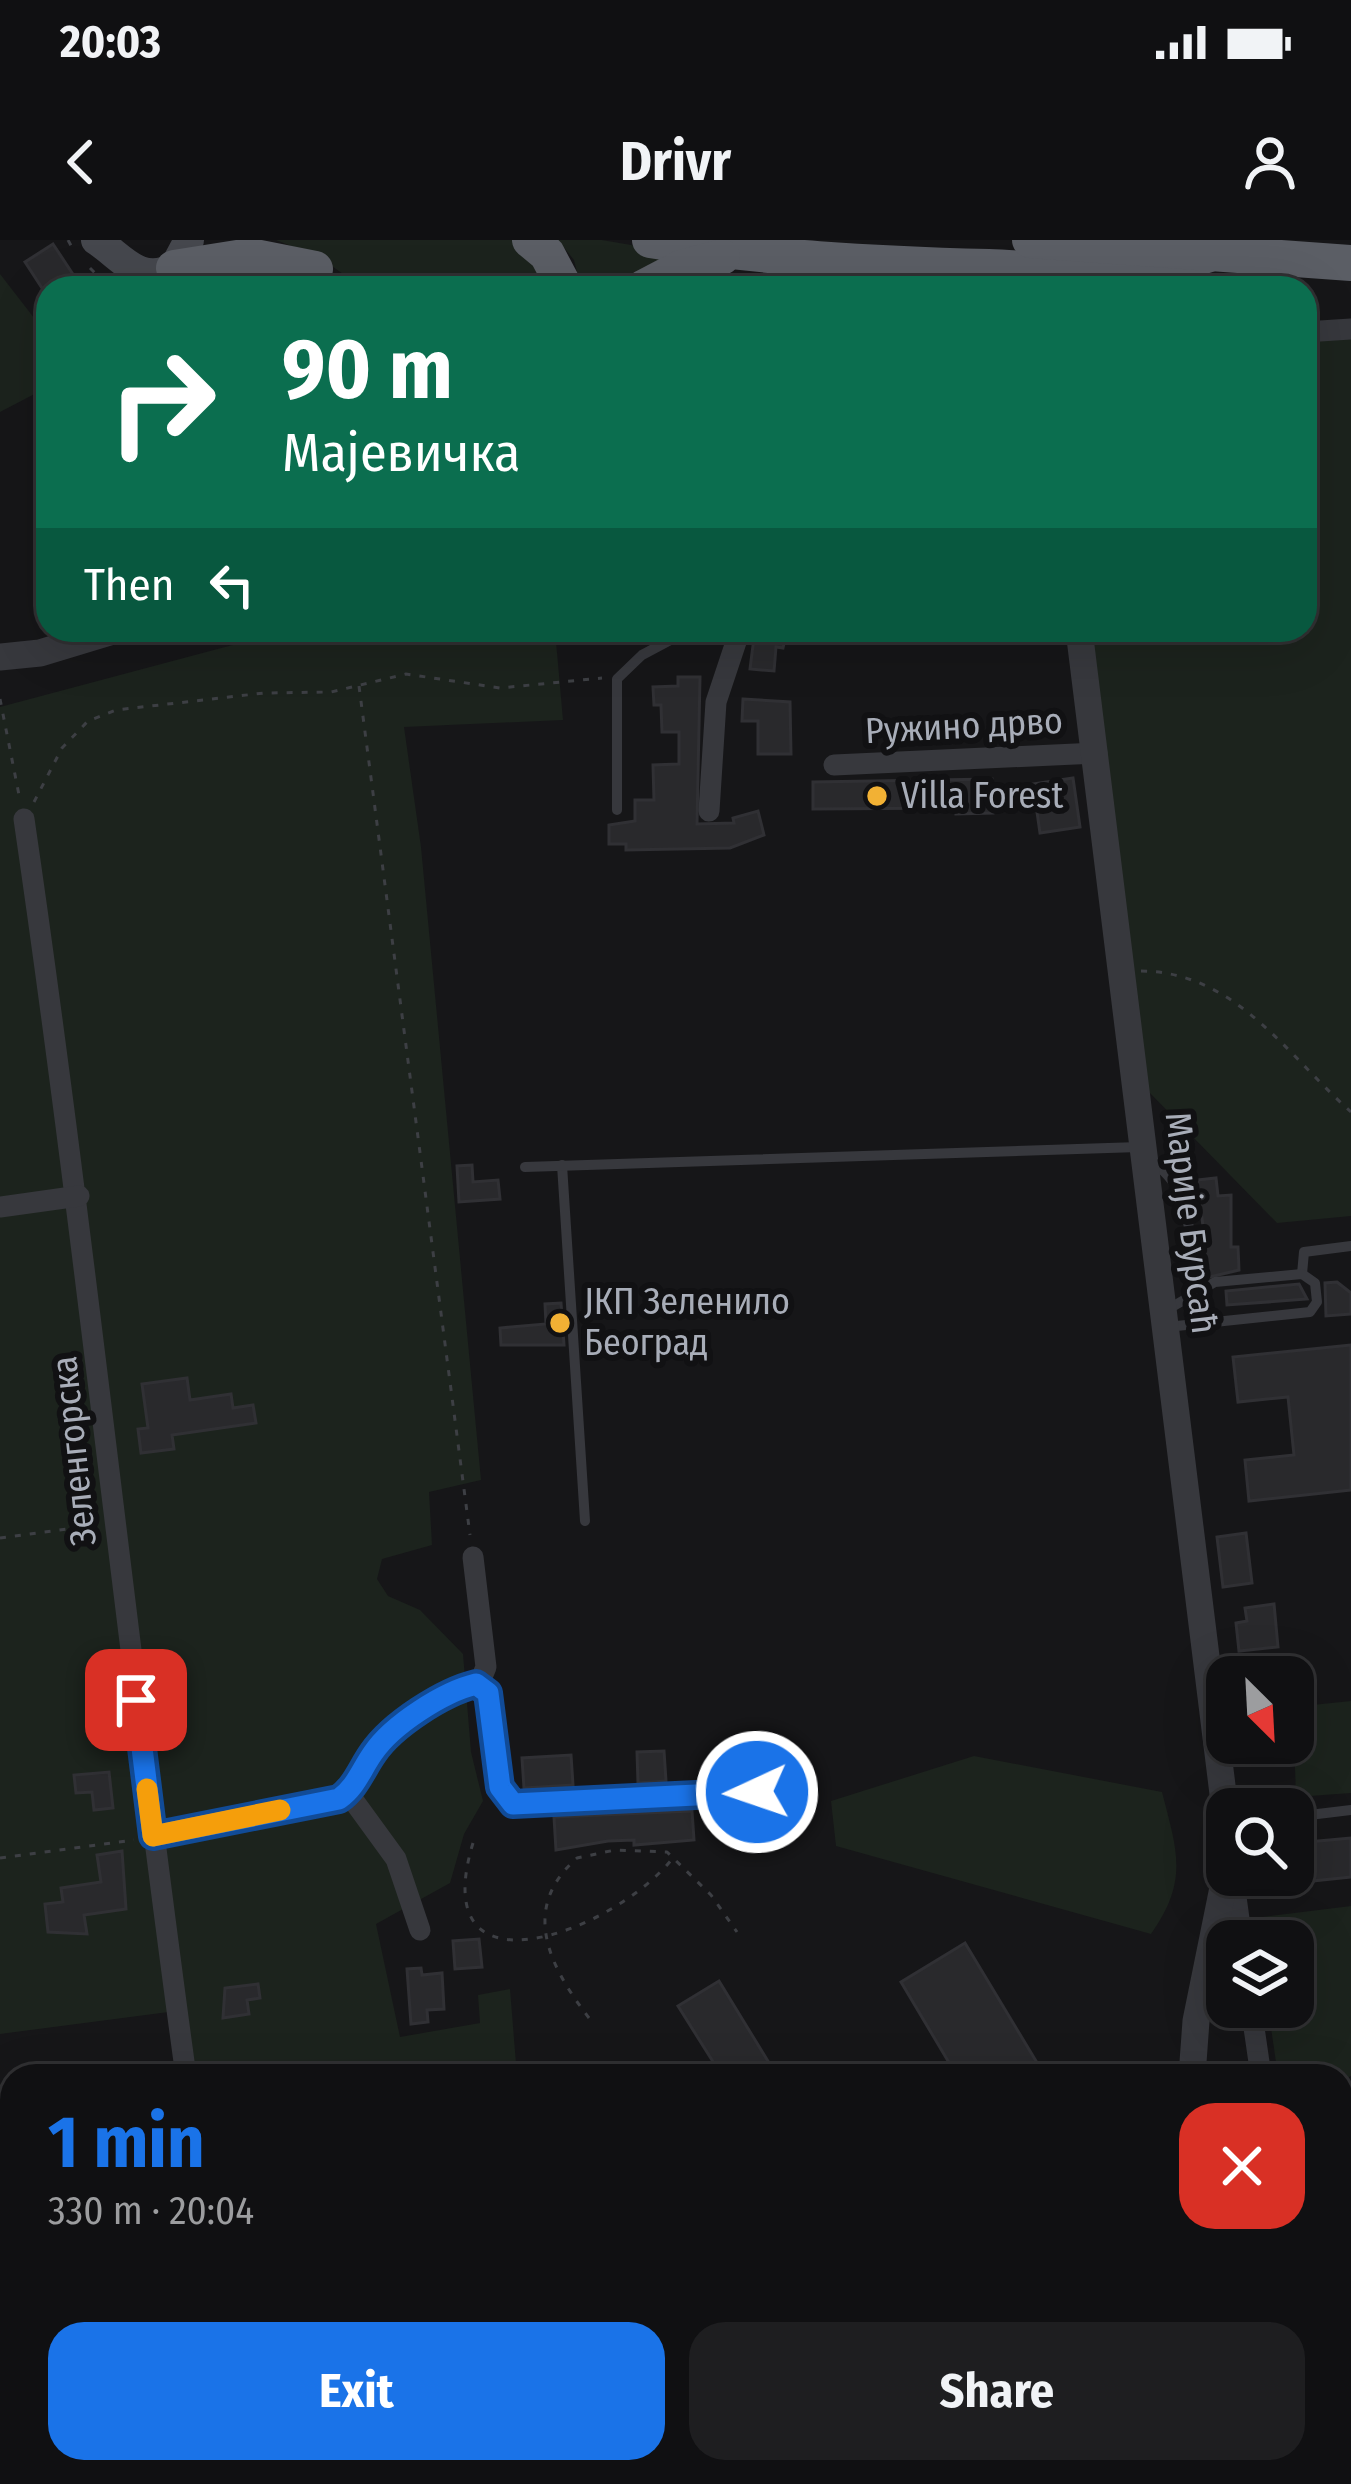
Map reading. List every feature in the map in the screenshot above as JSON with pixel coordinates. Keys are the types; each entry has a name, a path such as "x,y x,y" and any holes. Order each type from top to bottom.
{"highway":[{"path":"262,240 327,276"},
{"path":"530,240 547,254 559,276"},
{"path":"650,240 896,276 992,267 1145,271 1207,255"},
{"path":"1030,240 1351,263"},
{"path":"182,254 250,256 324,276"},
{"path":"668,276 702,260 747,254"},
{"path":"972,276 992,267"}],"main road":[{"path":"110,246 151,275 182,254"}],"street":[{"path":"1317,331 1351,329"},
{"path":"0,671 76,642"},
{"path":"709,812 716,701 736,642"},
{"name":"Марије Бурсаћ","path":"1081,642 1223,1788"},
{"path":"0,657 40,653"},
{"name":"Ружино дрво","path":"834,765 1097,753"},
{"name":"Зеленгорска","path":"24,819 79,1196 153,1836 184,2064"},
{"path":"0,1207 79,1196"},
{"path":"473,1557 486,1666 479,1684"},
{"path":"479,1684 488,1693 503,1796 513,1804 757,1792"},
{"path":"153,1836 329,1802 348,1792 375,1750 402,1725 465,1687 479,1684"},
{"path":"348,1792 396,1859 420,1930"},
{"path":"1193,2064 1196,2020 1224,1896"},
{"path":"1254,2028 1259,2064"}],"lane":[{"path":"617,810 617,679 642,655 666,642"},
{"path":"524,1167 1146,1153 1179,1181 1192,1294"},
{"path":"562,1165 585,1521"},
{"path":"1302,1274 1304,1252 1351,1246"},
{"path":"1302,1274 1316,1283 1317,1302 1310,1312 1166,1319 1192,1294 1215,1282 1302,1274"},
{"path":"1314,1814 1351,1810"}],"path":[{"path":"24,819 62,748 98,715 150,703 358,686 406,674 500,688 617,679"},
{"path":"358,686 473,1557"},
{"path":"0,699 24,819"},
{"path":"1123,971 1169,971 1222,990 1351,1112"},
{"path":"0,1538 116,1522"},
{"path":"0,1858 153,1836"},
{"path":"473,1843 462,1885 470,1911 501,1937 543,1939 637,1898 674,1857"},
{"path":"589,2018 543,1939 551,1890 577,1858 649,1849 674,1857 711,1895 737,1932"}],"shaded area":[{"path":"276,240 513,240 544,276 346,276 319,257"},
{"path":"558,240 602,240 677,253 640,276 578,276 574,260"},
{"path":"0,274 36,320 36,393 0,412"},
{"path":"1317,332 1351,332 1351,1216 1277,1223 1148,1091 1082,642 1317,642"},
{"path":"244,642 556,642 563,720 404,727 421,847 481,1480 429,1492 432,1545 382,1559 377,1579 388,1596 420,1610 463,1654 471,1752 483,1801 464,1834 450,1883 376,1924 400,2037 480,2023 478,1995 510,1989 516,2064 193,2064 184,2010 0,2034 0,707"},
{"path":"1351,1701 1351,1793 1314,1796 1314,1788 1296,1788 1295,1764 1314,1764 1314,1705"},
{"path":"974,1756 1162,1792 1175,1849 1175,1881 1151,1934 836,1846 831,1801"},
{"path":"1351,1906 1351,2064 1276,2064 1271,2028 1314,2028 1314,1920 1254,1920"}],"building":[{"path":"53,244 74,276 36,279 25,262"},
{"path":"753,642 784,642 783,648 776,647 774,671 750,669"},
{"path":"678,677 700,677 697,824 734,823 733,818 758,811 764,835 730,848 626,850 626,844 609,844 609,825 635,821 635,800 654,800 653,765 679,764 679,732 662,732 661,705 654,705 653,687 678,686"},
{"path":"743,699 790,702 791,754 758,754 758,721 742,721"},
{"path":"1073,778 1080,827 1040,833 1033,784"},
{"path":"992,779 993,813 956,814 956,808 813,809 813,782"},
{"path":"472,1165 473,1182 498,1180 500,1199 459,1202 457,1166"},
{"path":"1216,1178 1218,1196 1231,1195 1231,1247 1238,1247 1239,1270 1201,1279 1200,1250 1206,1249 1197,1180"},
{"path":"1337,1282 1351,1293 1351,1314 1326,1316 1325,1283"},
{"path":"1299,1284 1307,1299 1227,1305 1226,1291"},
{"path":"561,1303 564,1345 501,1345 500,1328 546,1324 545,1304"},
{"path":"1351,1345 1351,1490 1249,1501 1245,1460 1294,1455 1288,1397 1238,1402 1233,1357"},
{"path":"187,1378 190,1400 231,1394 233,1408 253,1405 256,1423 172,1435 174,1449 141,1453 138,1429 148,1428 142,1384"},
{"path":"1246,1533 1252,1583 1223,1587 1217,1537"},
{"path":"1274,1604 1278,1647 1239,1651 1236,1623 1247,1621 1245,1608"},
{"path":"664,1751 666,1781 638,1783 637,1752"},
{"path":"571,1755 573,1785 524,1788 522,1758"},
{"path":"109,1772 113,1808 94,1810 92,1792 76,1793 74,1775"},
{"path":"751,1807 752,1837 720,1838 720,1809"},
{"path":"692,1811 694,1840 634,1845 634,1840 608,1841 556,1850 554,1817"},
{"path":"1351,1838 1351,1877 1314,1881 1314,1841"},
{"path":"122,1851 126,1909 84,1915 87,1934 48,1932 45,1904 63,1902 61,1888 101,1882 97,1855"},
{"path":"479,1939 482,1967 455,1969 453,1941"},
{"path":"965,1943 1038,2064 950,2064 901,1982"},
{"path":"421,1968 422,1975 442,1973 444,2009 427,2010 428,2022 411,2024 407,1969"},
{"path":"719,1981 770,2064 714,2064 678,2006"},
{"path":"258,1984 260,1998 247,2000 249,2014 223,2018 225,1988"}],"slow traffic":[{"path":"147,1789 153,1836 280,1810"}],"place":[{"name":"Villa Forest","path":"877,796"},
{"name":"ЈКП Зеленило Београд","path":"560,1323"}],"route":[{"path":"136,1700 153,1836 339,1799 356,1783 378,1747 402,1725 476,1684 488,1693 500,1787 513,1804 757,1792"}]}
